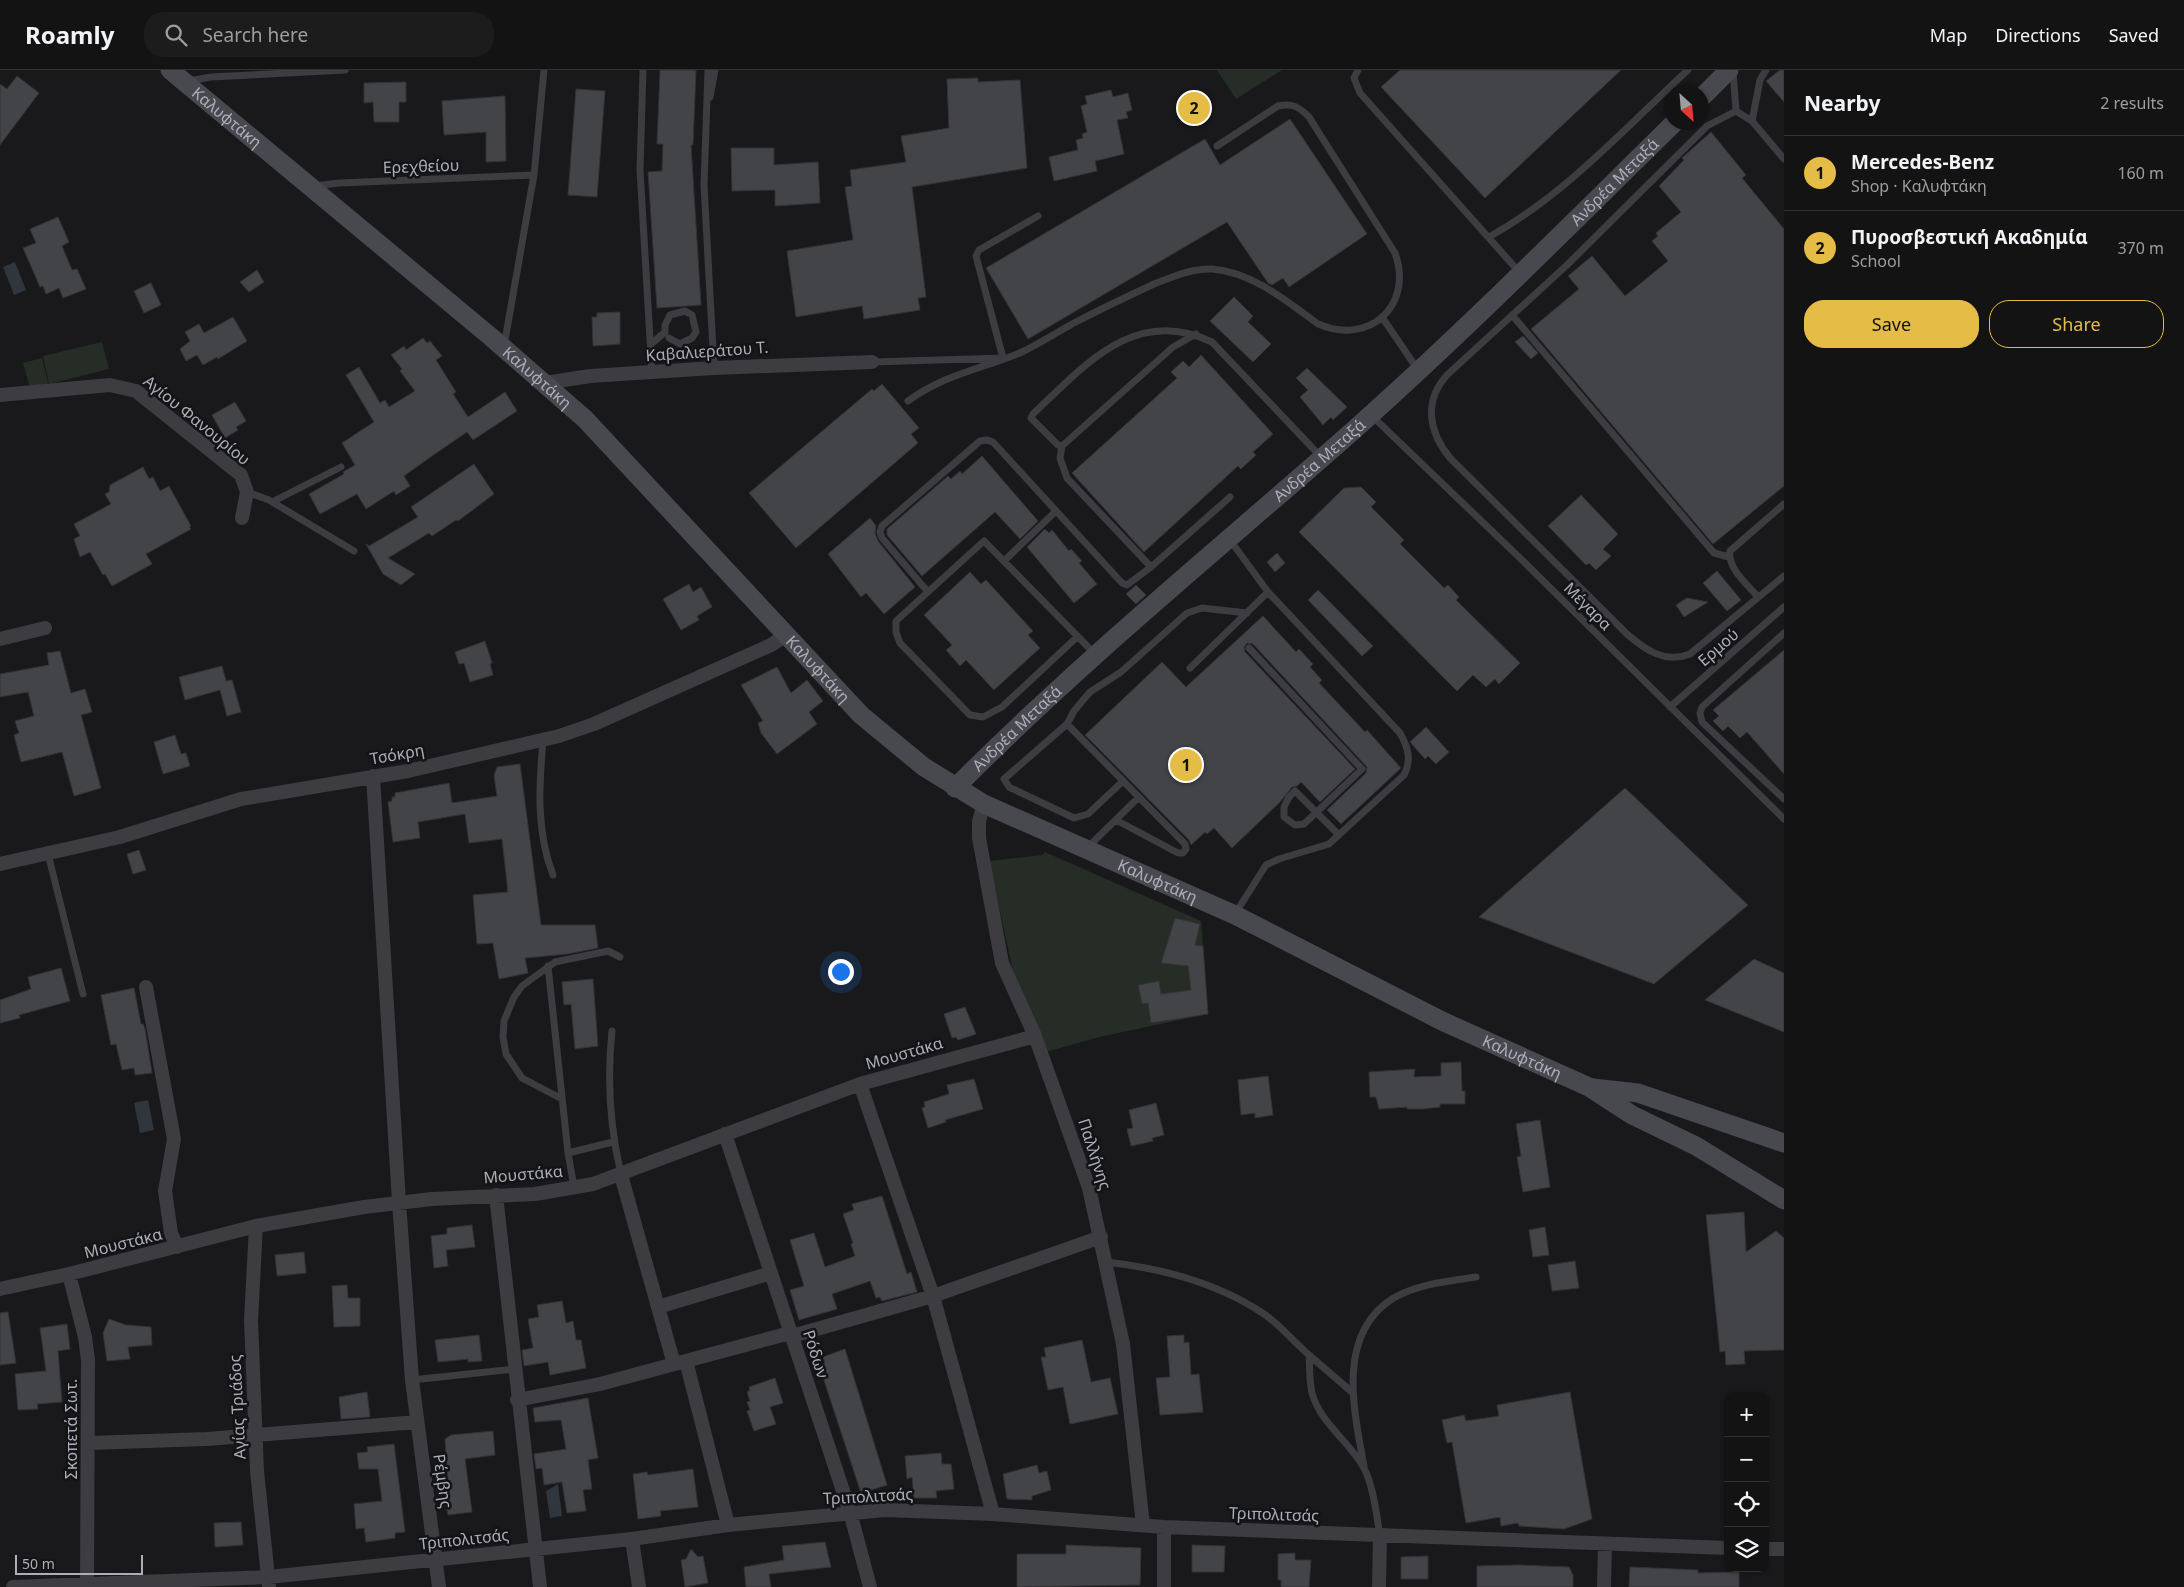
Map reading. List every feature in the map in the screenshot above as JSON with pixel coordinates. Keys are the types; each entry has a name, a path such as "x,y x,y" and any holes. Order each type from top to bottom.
{"main road":[{"path":"1709,90 1729,70"},
{"name":"Καλυφτάκη","path":"177,76 504,348 585,419 785,636 861,715 890,742 955,788 984,804 1085,850 1235,915 1442,1021 1589,1087 1632,1116 1696,1146 1784,1200"},
{"name":"Ανδρέα Μεταξά","path":"955,788 1096,656 1370,415 1521,274 1668,130"},
{"name":"Καλυφτάκη","path":"1589,1087 1638,1093 1784,1142"},
{"path":"1696,1146 1784,1184"}],"street":[{"name":"Καβαλιεράτου Τ.","path":"545,384 590,376 714,368 872,362"},
{"name":"Αγίου Φανουρίου","path":"0,395 110,385 136,391 241,475 247,492 242,518"},
{"path":"0,639 45,628"},
{"name":"Τσόκρη","path":"0,864 120,837 241,799 468,759 543,740 594,724 771,645 785,636"},
{"name":"Ρέμβης","path":"372,776 412,1380 439,1587"},
{"name":"Παλλήνης","path":"984,804 979,820 979,838 1002,963 1035,1036 1090,1188 1101,1237 1123,1344 1143,1526"},
{"path":"146,987 174,1139 165,1191 171,1233 177,1247"},
{"name":"Μουστάκα","path":"0,1289 69,1274 256,1226 399,1202 535,1194 593,1184 860,1084 1035,1036"},
{"path":"860,1084 933,1296 993,1514"},
{"name":"Ρόδων","path":"725,1134 850,1512 870,1587"},
{"path":"621,1175 658,1307 680,1363 728,1525"},
{"path":"496,1195 534,1549 540,1587"},
{"name":"Αγίας Τριάδος","path":"256,1226 250,1320 257,1471 269,1582"},
{"path":"518,1400 600,1384 933,1296 1101,1237"},
{"path":"658,1307 771,1273"},
{"name":"Σκοπετά Σωτ.","path":"69,1274 85,1337 88,1360 87,1585"},
{"path":"89,1443 165,1442 417,1422"},
{"name":"Τριπολιτσάς","path":"13,1587 269,1582 435,1560 632,1539 728,1525 885,1510 993,1514 1164,1527 1724,1548"},
{"path":"1164,1527 1164,1587"},
{"path":"1379,1587 1380,1535"},
{"path":"632,1539 639,1587"},
{"path":"1604,1587 1605,1544"},
{"path":"1769,1549 1784,1549"}],"lane":[{"path":"177,76 211,77 345,70"},
{"path":"504,348 534,175 544,70"},
{"path":"643,70 640,170 652,373"},
{"path":"708,70 704,185 714,368"},
{"path":"708,106 715,70"},
{"path":"1358,70 1354,78 1360,92 1521,274"},
{"path":"1489,237 1516,222 1558,191 1688,70"},
{"path":"1733,70 1736,111"},
{"path":"1752,121 1760,80 1766,70"},
{"path":"908,401 924,389 958,373 1022,352 1112,303 1172,277 1194,270 1211,269 1229,272 1255,282 1318,324 1328,328 1351,331 1373,324 1382,317 1396,298 1400,275 1398,263 1394,253 1309,117 1296,106 1288,104 1278,106 1217,146"},
{"path":"1736,111 1752,121 1784,159"},
{"path":"1736,111 1707,126 1567,265 1437,385 1431,405 1432,426 1439,445 1450,458 1628,635 1649,652 1672,658 1690,654 1784,576"},
{"name":"Ερεχθείου","path":"310,186 339,183 534,175"},
{"path":"1003,358 976,256 979,250 1038,216"},
{"path":"651,344 665,332 670,315 685,310 692,316 696,332 692,338 680,344 670,338"},
{"path":"1512,315 1714,553 1729,557"},
{"path":"1382,317 1418,370"},
{"path":"1062,446 1058,445 1034,422 1033,414 1096,355 1129,337 1160,329 1196,334 1212,342 1322,458"},
{"path":"1151,567 1066,478 1060,458 1062,446 1173,347 1196,334"},
{"path":"872,362 1003,358"},
{"name":"Μέγαρα","path":"1370,415 1521,559 1784,819"},
{"path":"928,592 882,538 880,532 882,526 980,441 988,440 993,442 1122,583 1127,585 1151,567 1230,497"},
{"path":"272,502 341,467"},
{"path":"247,492 272,502 354,551"},
{"path":"1758,598 1732,566 1729,557 1735,545 1784,504"},
{"path":"1004,561 1056,511"},
{"path":"1228,538 1268,592 1400,732 1408,751 1409,761 1404,775 1339,835 1322,847 1279,859 1266,865 1235,915"},
{"path":"1077,637 1002,707 983,717 970,715 900,643 896,632 896,621 984,542 1096,656"},
{"path":"1190,668 1268,592"},
{"name":"Ερμού","path":"1670,707 1784,607"},
{"path":"1122,782 1088,814 1078,818 1006,785 1006,776 1067,724 1074,711 1090,692 1121,672 1187,613 1202,608 1247,613"},
{"path":"1784,633 1702,707 1700,713 1702,722 1784,799"},
{"path":"1249,648 1362,769 1323,806 1304,824 1295,825 1284,817 1284,807 1289,797 1295,792 1339,835"},
{"path":"1067,724 1185,844 1185,852 1178,853 1116,820"},
{"path":"543,740 539,805 544,845 553,875"},
{"path":"1085,850 1138,798"},
{"path":"48,854 83,994"},
{"path":"562,1098 522,1078 506,1054 503,1037 504,1022 514,997 522,986 555,962 608,951 620,957"},
{"path":"548,966 568,1152 574,1187"},
{"path":"612,1031 610,1077 613,1142 621,1175"},
{"path":"568,1152 613,1142"},
{"path":"1106,1262 1134,1265 1200,1282 1234,1298 1266,1315 1353,1393"},
{"path":"1380,1535 1373,1497 1364,1468 1353,1393 1352,1369 1361,1333 1371,1317 1392,1299 1414,1289 1440,1282 1476,1276"},
{"path":"1309,1355 1312,1392 1316,1403 1333,1430 1364,1468"},
{"path":"412,1380 514,1370"}],"shaded area":[{"path":"1217,70 1282,70 1236,99"},
{"path":"15,262 26,290 14,295 3,267"},
{"path":"102,342 109,369 49,384 43,356"},
{"path":"42,358 48,383 30,388 23,363"},
{"path":"1045,852 1201,921 1208,1014 1099,1037 1046,1052 1015,980 989,861 1042,855"},
{"path":"148,1100 154,1130 140,1133 134,1103"},
{"path":"558,1484 562,1516 550,1518 546,1491"}],"building":[{"path":"660,70 696,70 693,145 691,145 701,305 657,308 648,172 662,171 663,144 657,144"},
{"path":"1400,70 1621,70 1485,198 1381,87"},
{"path":"1780,70 1784,70 1784,102 1766,81"},
{"path":"17,76 39,93 0,145 0,84 7,89"},
{"path":"978,78 978,82 1020,80 1027,168 912,187 926,297 918,298 920,310 864,319 862,306 796,317 787,251 853,240 845,187 852,186 850,170 906,162 901,136 949,128 947,79"},
{"path":"406,82 406,102 399,102 399,122 374,122 373,102 364,103 364,83"},
{"path":"576,89 605,91 597,197 568,195"},
{"path":"1111,90 1113,97 1128,93 1132,110 1126,112 1128,118 1117,120 1124,154 1095,161 1097,171 1054,181 1049,157 1078,150 1076,140 1083,138 1082,134 1087,132 1081,106 1087,104 1085,96"},
{"path":"505,96 506,161 486,162 486,132 444,135 442,101"},
{"path":"1290,119 1367,234 1289,287 1283,278 1272,285 1268,283 1227,222 1028,339 986,268 1205,139 1220,165"},
{"path":"1711,132 1746,175 1742,178 1784,229 1784,486 1713,544 1531,329 1579,289 1568,276 1592,256 1625,296 1668,261 1652,241 1658,236 1656,233 1681,212 1659,186 1684,160 1682,158"},
{"path":"731,148 774,148 774,165 818,162 820,203 775,206 775,190 732,191"},
{"path":"58,217 69,242 62,246 72,270 77,269 86,289 63,298 59,288 46,294 43,286 40,287 23,248 36,243 30,229"},
{"path":"257,270 264,282 249,292 240,282"},
{"path":"151,283 161,305 144,313 134,291"},
{"path":"1234,297 1253,316 1248,322 1271,344 1253,362 1210,321"},
{"path":"620,312 620,344 593,346 592,317 597,317 597,313"},
{"path":"233,317 247,341 218,359 217,357 203,365 197,355 186,361 180,349 190,341 185,332 199,324 204,333"},
{"path":"1523,336 1538,353 1531,359 1515,342"},
{"path":"423,338 427,343 430,341 442,356 436,360 456,392 453,394 468,417 505,392 517,411 473,440 467,432 429,458 404,476 410,486 396,495 394,491 366,509 357,494 320,514 309,494 344,474 343,472 355,465 342,443 374,422 346,375 359,367 380,403 385,400 389,407 415,391 391,355 404,346 406,350"},
{"path":"1201,355 1273,434 1253,452 1256,455 1241,469 1238,466 1144,552 1072,473 1177,378 1171,372 1183,361 1189,367"},
{"path":"1307,368 1347,407 1333,420 1331,417 1323,425 1300,397 1308,390 1296,378"},
{"path":"882,384 919,428 911,434 918,443 796,548 749,493 872,389 874,391"},
{"path":"235,402 246,421 236,427 238,430 225,438 212,415"},
{"path":"982,456 1038,521 1020,539 995,512 922,576 887,535 887,529 948,476 951,479 960,471 962,474"},
{"path":"474,464 494,494 458,521 456,520 432,536 429,533 388,558 415,574 401,585 383,574 366,544 369,546 418,517 411,507"},
{"path":"143,467 149,479 153,477 160,491 169,486 191,529 146,554 152,564 112,586 105,574 103,575 90,552 80,557 74,539 80,536 74,524 111,504 105,494 109,492 110,485"},
{"path":"1361,487 1376,502 1371,507 1404,540 1400,544 1444,588 1448,585 1459,597 1456,600 1520,663 1499,684 1495,679 1486,687 1473,675 1457,691 1299,532 1344,488"},
{"path":"1581,495 1618,534 1603,549 1611,556 1596,570 1589,563 1586,565 1548,526"},
{"path":"870,518 876,526 875,533 878,541 915,587 884,614 866,593 861,597 828,554"},
{"path":"1045,529 1049,533 1052,530 1069,551 1071,549 1082,561 1079,563 1097,584 1074,603 1027,547"},
{"path":"1277,553 1285,563 1275,572 1267,562"},
{"path":"1717,571 1741,600 1727,611 1703,583"},
{"path":"970,572 981,584 986,580 1033,631 1028,635 1040,648 994,690 966,660 960,666 946,650 952,645 924,615"},
{"path":"689,584 693,592 701,587 712,607 697,616 699,620 681,630 663,599"},
{"path":"1136,585 1146,595 1136,604 1126,594"},
{"path":"1318,590 1373,646 1362,656 1308,600"},
{"path":"1687,598 1708,602 1684,617 1676,605"},
{"path":"1263,616 1296,652 1299,649 1313,664 1310,667 1322,680 1319,683 1365,732 1367,730 1401,768 1341,824 1327,810 1366,773 1367,767 1253,644 1247,643 1244,647 1245,652 1355,769 1320,802 1301,782 1297,786 1292,787 1280,802 1232,848 1214,828 1207,834 1205,832 1191,845 1189,840 1085,735 1162,662 1186,687"},
{"path":"485,641 492,663 490,664 493,675 470,682 464,663 459,664 455,652"},
{"path":"1784,650 1784,774 1747,732 1740,738 1728,726 1723,731 1713,721 1719,716 1713,710"},
{"path":"60,651 71,693 85,689 92,712 81,715 101,788 74,796 62,752 21,762 14,735 19,733 15,721 34,716 28,692 0,697 0,674 49,665 47,653"},
{"path":"222,666 226,681 232,680 241,712 227,716 220,690 185,700 179,677"},
{"path":"777,667 791,693 807,680 823,701 809,712 817,724 777,754 761,733 758,723 763,721 741,685"},
{"path":"1426,727 1449,752 1436,764 1428,756 1425,759 1410,742"},
{"path":"175,735 181,754 186,753 190,766 163,774 154,742"},
{"path":"520,764 541,925 595,925 598,948 567,954 525,958 528,973 499,979 493,943 477,944 473,895 508,892 502,839 469,843 465,814 418,822 420,838 393,842 388,802 392,801 395,793 449,783 452,803 497,796 494,776 497,767"},
{"path":"1625,788 1748,905 1654,984 1479,917"},
{"path":"139,850 146,870 133,874 127,854"},
{"path":"1175,918 1200,924 1195,945 1203,946 1208,1014 1151,1023 1148,1003 1142,1004 1138,985 1159,981 1161,994 1191,990 1188,966 1161,963"},
{"path":"1754,959 1784,973 1784,1032 1705,1000"},
{"path":"61,968 70,1001 19,1015 20,1018 0,1023 0,1000 31,989 28,977"},
{"path":"593,979 598,1046 575,1049 571,1004 564,1005 562,982"},
{"path":"134,988 141,1024 143,1024 145,1029 152,1073 135,1075 134,1068 122,1070 116,1044 111,1045 101,995"},
{"path":"965,1007 976,1034 958,1040 956,1037 952,1038 944,1014"},
{"path":"1461,1062 1462,1091 1465,1091 1465,1104 1440,1104 1440,1107 1423,1109 1407,1109 1407,1107 1379,1109 1376,1097 1370,1097 1369,1072 1415,1069 1414,1077 1441,1076 1441,1063"},
{"path":"1268,1076 1273,1115 1255,1118 1255,1113 1241,1115 1238,1080"},
{"path":"974,1079 983,1109 945,1120 946,1122 928,1128 922,1108 925,1107 924,1102 949,1094 947,1085"},
{"path":"1156,1103 1164,1135 1152,1138 1153,1141 1131,1146 1127,1129 1133,1128 1129,1110"},
{"path":"1540,1120 1550,1187 1523,1192 1517,1157 1521,1156 1516,1124"},
{"path":"882,1196 907,1274 911,1272 917,1292 882,1301 880,1297 876,1298 870,1281 832,1294 837,1309 799,1320 790,1290 804,1286 790,1240 814,1233 825,1267 855,1256 851,1244 853,1243 843,1214 854,1210 852,1204"},
{"path":"1744,1212 1746,1252 1776,1231 1784,1238 1784,1350 1744,1351 1745,1364 1726,1365 1725,1351 1720,1352 1706,1215"},
{"path":"472,1225 475,1247 446,1250 448,1266 434,1268 431,1236 447,1234 447,1228"},
{"path":"1545,1227 1549,1255 1533,1257 1529,1230"},
{"path":"304,1252 306,1273 277,1276 275,1255"},
{"path":"1575,1261 1579,1288 1552,1291 1548,1265"},
{"path":"347,1285 348,1298 360,1298 360,1326 334,1327 332,1286"},
{"path":"562,1301 566,1323 573,1321 576,1340 581,1340 586,1368 550,1375 548,1362 524,1366 522,1350 533,1348 528,1319 539,1317 537,1305"},
{"path":"8,1312 16,1363 0,1365 0,1313"},
{"path":"109,1319 126,1325 151,1327 152,1345 128,1347 130,1359 107,1361 103,1333"},
{"path":"67,1324 70,1349 58,1351 62,1402 37,1404 38,1409 18,1410 15,1374 46,1371 40,1328"},
{"path":"479,1335 482,1361 468,1362 468,1359 438,1362 435,1340"},
{"path":"1184,1335 1184,1343 1189,1342 1191,1375 1199,1374 1203,1412 1160,1415 1156,1378 1170,1377 1167,1336"},
{"path":"1082,1340 1091,1382 1110,1378 1118,1414 1070,1424 1063,1387 1048,1390 1041,1357 1046,1357 1044,1348"},
{"path":"845,1349 887,1485 861,1493 819,1365 825,1363 823,1357"},
{"path":"775,1378 783,1403 770,1407 776,1424 754,1431 747,1411 750,1410 747,1402 750,1401 747,1392 750,1390 749,1387"},
{"path":"367,1392 370,1417 341,1419 339,1397"},
{"path":"1570,1392 1592,1519 1564,1529 1519,1526 1518,1523 1501,1526 1500,1517 1466,1523 1452,1442 1447,1443 1442,1420 1464,1415 1466,1421 1499,1416 1497,1405"},
{"path":"588,1398 598,1458 588,1460 592,1489 583,1490 586,1511 567,1513 562,1482 544,1485 542,1468 536,1469 534,1454 566,1449 561,1420 535,1422 533,1408"},
{"path":"493,1431 495,1455 465,1459 472,1512 448,1515 444,1493 449,1492 445,1439 451,1435"},
{"path":"394,1444 405,1532 395,1533 395,1538 366,1542 364,1528 356,1529 354,1504 382,1501 378,1469 359,1469 357,1453 368,1452 367,1447"},
{"path":"941,1453 942,1464 951,1464 954,1489 936,1491 937,1498 914,1498 912,1477 907,1479 905,1456"},
{"path":"1037,1465 1039,1473 1047,1471 1051,1490 1032,1496 1032,1500 1007,1499 1003,1474"},
{"path":"693,1469 698,1507 660,1511 661,1516 638,1519 633,1474 647,1472 648,1475"},
{"path":"241,1522 243,1545 215,1547 214,1523"},
{"path":"825,1542 831,1567 769,1574 771,1587 746,1587 744,1567 784,1560 782,1546"},
{"path":"1066,1545 1141,1548 1140,1585 1017,1587 1017,1554 1066,1554"},
{"path":"1192,1545 1225,1546 1224,1572 1192,1572"},
{"path":"691,1549 698,1557 703,1556 708,1583 685,1587 681,1560 686,1559"},
{"path":"1295,1553 1295,1560 1311,1560 1309,1587 1281,1587 1281,1580 1278,1580 1278,1554"},
{"path":"1428,1556 1428,1579 1401,1579 1401,1557"},
{"path":"1477,1566 1569,1567 1573,1575 1573,1587 1477,1587"},
{"path":"1630,1567 1698,1570 1698,1573 1739,1572 1739,1587 1629,1587"}],"place":[{"name":"Πυροσβεστική Ακαδημία","path":"1194,108"},
{"name":"Mercedes-Benz","path":"1186,765"}]}
